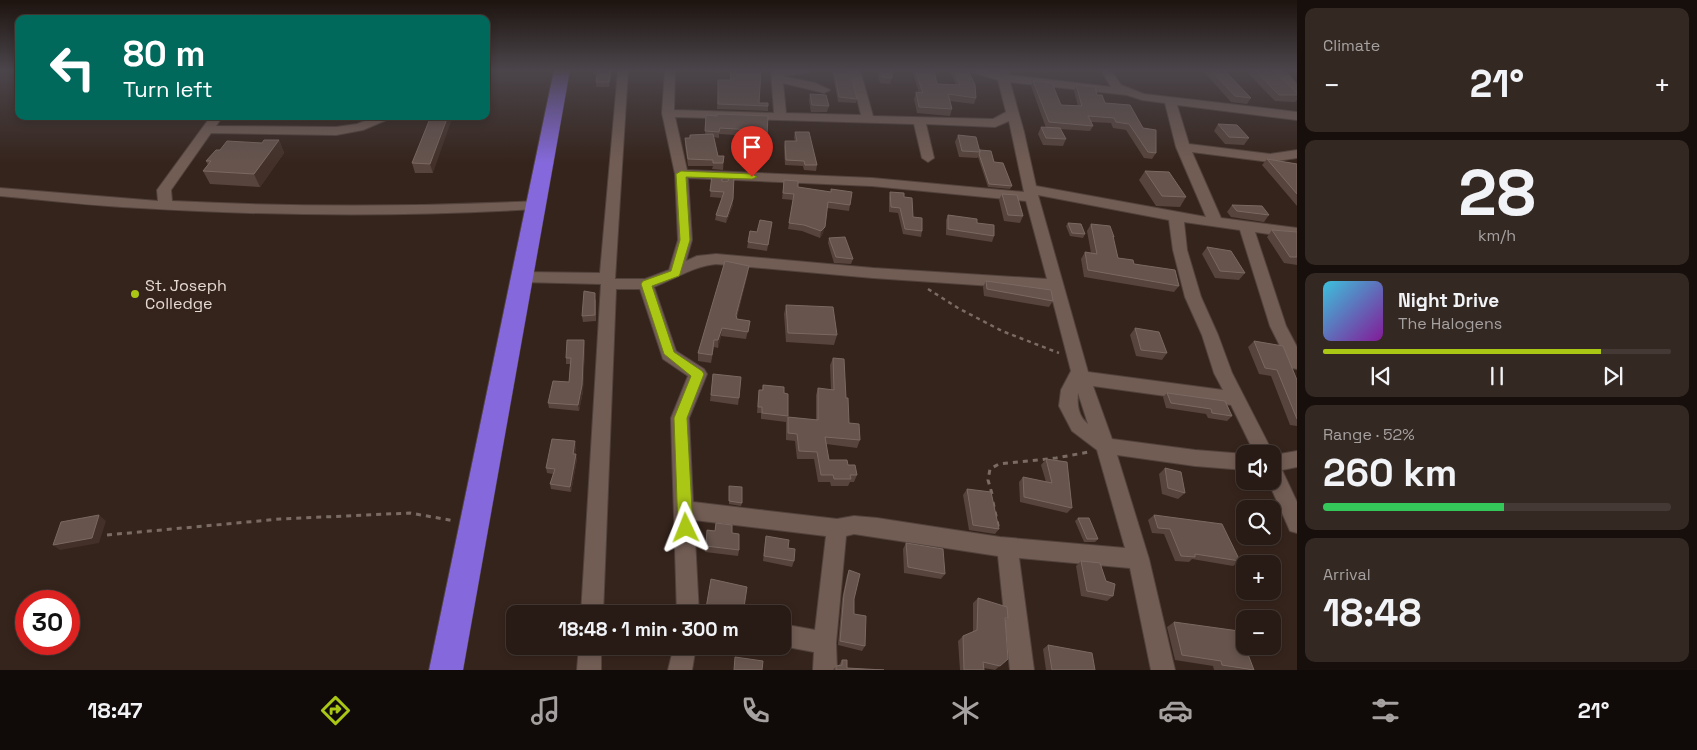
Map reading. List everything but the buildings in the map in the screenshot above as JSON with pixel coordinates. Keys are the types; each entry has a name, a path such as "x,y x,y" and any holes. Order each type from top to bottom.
{"highway":[{"path":"446,670 556,101"}],"street":[{"path":"592,605 608,281 621,101"},
{"path":"668,101 668,113 681,174 685,240 675,274"},
{"path":"779,101 780,117"},
{"path":"863,101 868,118"},
{"path":"1010,101 1032,193 1080,370 1106,448 1139,559 1163,670"},
{"path":"1170,101 1182,147 1193,176 1216,223"},
{"path":"1172,101 1297,116"},
{"path":"668,113 995,123 1018,132"},
{"path":"995,123 1007,118 1012,113"},
{"path":"166,205 164,190 214,120"},
{"path":"208,129 336,131 359,127 379,120"},
{"path":"919,120 928,158"},
{"path":"1182,147 1270,158 1297,154"},
{"path":"681,174 872,182 1032,193 1246,228 1297,233"},
{"path":"0,192 166,205 250,209 446,210 537,205"},
{"path":"1176,217 1180,250 1193,297 1210,335 1222,372 1260,445"},
{"path":"1246,228 1278,326 1297,363"},
{"path":"521,276 646,284 675,274 698,261 716,259 910,276 1057,285"},
{"path":"646,284 669,354 698,374 680,418 688,605"},
{"path":"1278,326 1297,329"},
{"path":"1080,370 1143,384 1236,398"},
{"path":"1106,448 1236,461"},
{"path":"1281,462 1297,459"},
{"path":"1281,488 1297,524"},
{"path":"685,510 837,528 854,525 877,527 1003,547 1139,559"},
{"path":"825,670 825,643 837,528"},
{"path":"1003,547 1022,670"},
{"path":"791,637 825,643"},
{"path":"589,670 590,655"},
{"path":"680,670 683,655"}],"path":[{"path":"910,276 958,308 1080,370"},
{"path":"1003,547 988,480 990,469 999,464 1106,448"},
{"path":"107,535 280,519 410,513 474,525"}],"place":[{"name":"St. Joseph Colledge","path":"135,294"}],"route":[{"path":"686,528 680,418 698,374 669,354 646,284 675,274 685,240 682,216 681,174 752,177"}]}
